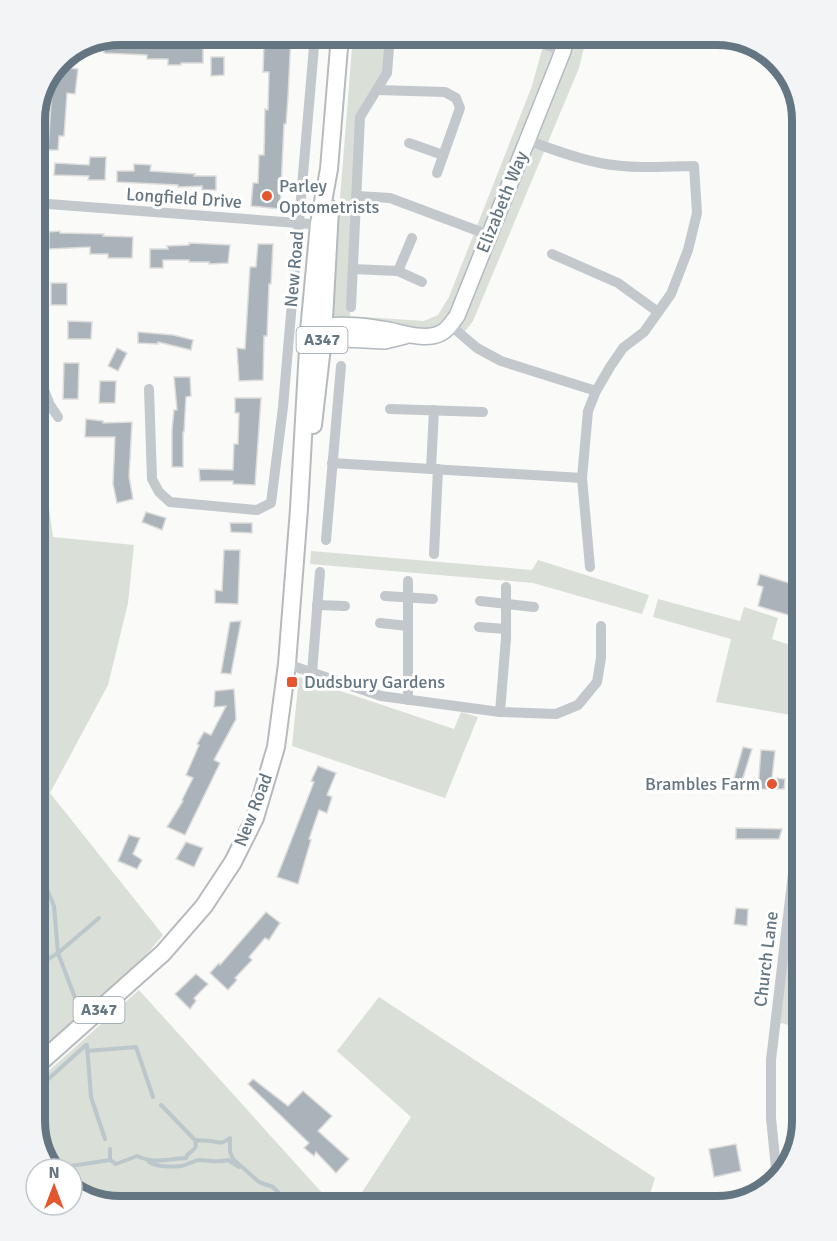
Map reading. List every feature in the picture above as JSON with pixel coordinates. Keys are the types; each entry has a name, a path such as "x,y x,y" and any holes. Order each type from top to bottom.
{"main road":[{"name":"New Road","path":"45,1057 163,953 204,906 233,862 255,818 276,747 287,664 299,509 315,409 325,225 339,45"}],"street":[{"name":"New Road","path":"149,389 152,479 159,492 170,502 257,510 271,503 282,407 314,45"},
{"path":"351,307 360,117 387,73 389,45"},
{"path":"547,45 563,51"},
{"name":"Elizabeth Way","path":"450,325 457,316 564,45"},
{"path":"377,90 445,92 456,98 460,108 437,173"},
{"path":"527,140 600,163 636,167 694,166 697,213 690,241 671,294 644,332 623,348 596,391 588,411 582,478 590,567"},
{"path":"409,143 443,156"},
{"path":"357,196 390,198 489,235"},
{"name":"Longfield Drive","path":"45,204 325,225"},
{"path":"398,271 412,238"},
{"path":"552,254 618,283 658,312"},
{"path":"353,269 398,271 422,282"},
{"path":"318,332 381,328 408,335 438,335 450,325 477,348 501,361 596,391"},
{"path":"326,540 340,366"},
{"path":"45,392 58,417"},
{"path":"390,409 483,412"},
{"path":"434,410 434,554"},
{"path":"332,463 582,478"},
{"path":"312,673 320,572"},
{"path":"408,581 408,700"},
{"path":"500,712 506,629 506,587"},
{"path":"385,596 433,599"},
{"path":"480,601 534,607"},
{"path":"317,605 345,606"},
{"path":"380,623 408,627"},
{"path":"287,664 381,696 500,712 556,714 578,705 597,682 601,658 601,626"},
{"path":"479,627 506,629"},
{"name":"Church Lane","path":"776,1168 771,1118 771,1060 792,883"}],"shaded area":[{"path":"352,45 389,45 387,73 360,117 350,316 424,321 438,315 449,297 532,86 543,45 585,45 579,68 473,321 462,335 330,325"},
{"path":"45,478 53,537 134,545 128,603 108,685 50,793 163,935 139,963 45,1048"},
{"path":"311,551 532,570 538,560 649,595 642,614 533,583 310,564"},
{"path":"658,599 740,621 744,607 778,618 772,639 792,646 792,715 716,702 731,639 653,617"},
{"path":"299,677 454,729 461,712 478,717 445,798 292,746"},
{"path":"792,851 792,1026 776,1022"},
{"path":"139,990 325,1196 105,1195 84,1187 84,1157 54,1157 48,1141 45,1121 45,1074"},
{"path":"379,997 655,1178 649,1196 360,1196 411,1117 337,1051"}],"building":[{"path":"120,45 203,45 203,63 168,65 168,59 147,59 147,55 104,53 104,50 94,50 105,46"},
{"path":"264,45 291,45 280,209 251,206 253,183 258,183 259,155 264,155 269,72 263,72"},
{"path":"211,57 224,57 224,75 211,76"},
{"path":"66,68 78,69 75,94 67,93 64,136 59,136 58,150 48,150 53,87 58,78"},
{"path":"90,157 106,157 105,180 88,180 89,176 54,175 55,163 89,165"},
{"path":"134,164 151,165 150,171 216,176 216,190 202,190 202,186 178,187 178,185 117,182 117,171 134,171"},
{"path":"60,231 60,233 133,237 132,258 108,258 108,254 90,254 90,247 49,249 49,232"},
{"path":"189,243 230,245 228,263 209,264 209,262 189,262 189,260 163,260 163,268 150,268 150,249 168,249 167,246 189,245"},
{"path":"258,244 273,244 267,336 264,336 263,380 239,381 237,348 245,349 250,267 256,267"},
{"path":"51,283 67,283 67,305 51,305"},
{"path":"68,321 92,322 91,339 68,339"},
{"path":"138,332 173,335 193,340 191,350 158,342 158,344 138,343"},
{"path":"117,348 127,353 118,371 108,366"},
{"path":"64,363 79,363 78,399 63,399"},
{"path":"174,377 190,377 191,396 186,397 183,432 183,467 172,467 172,430 174,410 177,410"},
{"path":"100,381 116,381 115,403 99,403"},
{"path":"235,398 261,398 255,485 233,484 233,481 200,481 199,469 233,470 234,444 238,444 239,413 235,413"},
{"path":"86,419 103,421 103,423 132,422 129,477 133,499 117,503 113,484 115,437 85,437"},
{"path":"146,512 166,518 162,530 142,522"},
{"path":"230,523 252,523 252,533 231,532"},
{"path":"224,550 240,550 238,604 215,603 215,590 222,591"},
{"path":"760,574 792,584 792,616 758,606 763,587 757,585"},
{"path":"241,621 231,674 221,673 230,622"},
{"path":"234,689 236,719 214,760 220,763 185,835 167,827 183,801 193,778 186,775 199,745 197,744 204,732 211,735 226,706 214,707 215,691"},
{"path":"743,747 752,749 741,784 733,782"},
{"path":"761,750 775,751 772,778 785,779 784,789 758,789"},
{"path":"318,766 336,773 327,795 332,797 327,813 319,810 298,884 277,877"},
{"path":"736,828 782,829 779,839 736,839"},
{"path":"129,835 140,838 133,854 142,860 137,869 118,861"},
{"path":"186,842 203,848 194,867 176,859"},
{"path":"736,908 748,909 747,926 734,924"},
{"path":"266,912 280,923 269,940 265,938 249,957 252,960 235,978 237,980 228,990 210,973 219,963 220,965"},
{"path":"196,974 208,984 194,998 196,1001 190,1009 175,994"},
{"path":"253,1079 288,1106 303,1091 332,1116 318,1131 349,1159 336,1173 316,1152 314,1156 304,1148 309,1143 248,1084"},
{"path":"736,1144 741,1171 714,1177 709,1149"}],"waterway":[{"path":"45,885 54,906 58,953 77,1003"},
{"path":"45,961 58,953 99,918"},
{"path":"45,1082 86,1045"},
{"path":"87,1045 91,1097 105,1139"},
{"path":"87,1051 136,1047 153,1097"},
{"path":"110,1160 116,1164 137,1156 155,1160 186,1158 195,1147 195,1140 161,1105"},
{"path":"196,1140 221,1142 230,1138 230,1152 233,1159 259,1182 273,1187 282,1196"},
{"path":"84,1164 110,1160 110,1149"},
{"path":"149,1162 160,1166 173,1166 199,1160 228,1160 239,1167"}],"place":[{"name":"Parley Optometrists","path":"267,196"},
{"name":"Dudsbury Gardens","path":"292,682"},
{"name":"Brambles Farm","path":"772,784"}]}
